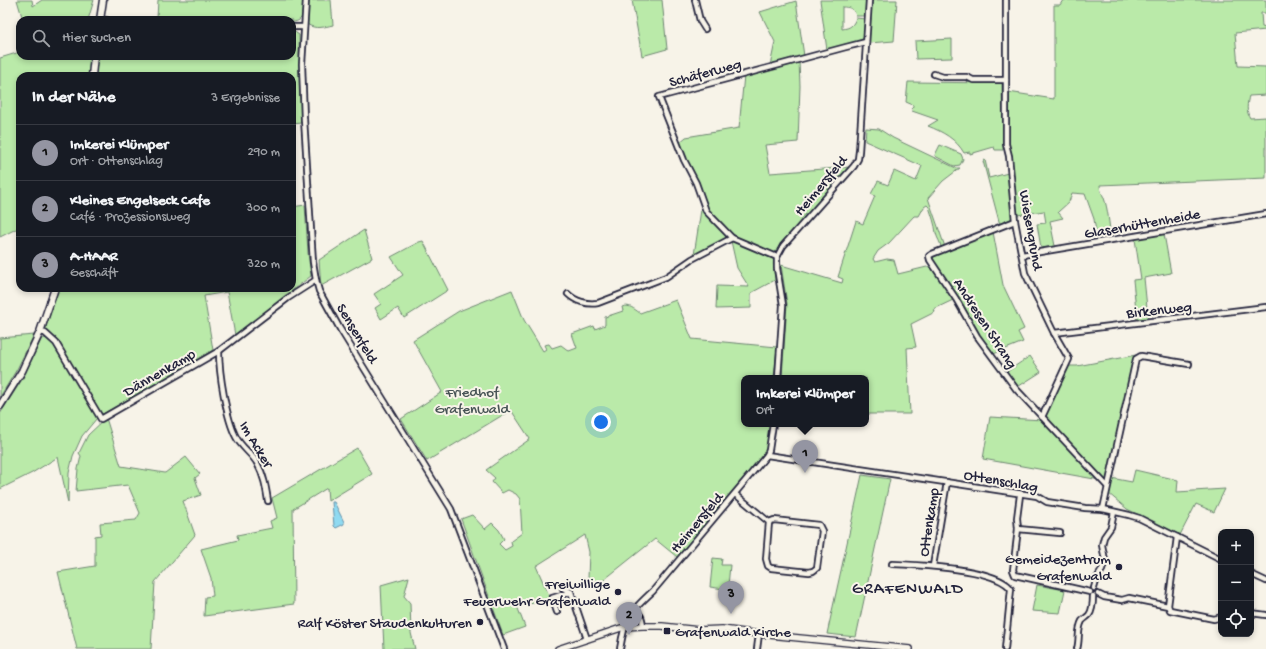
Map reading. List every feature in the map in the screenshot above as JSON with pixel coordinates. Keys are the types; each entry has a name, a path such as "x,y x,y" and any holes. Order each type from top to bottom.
{"main road":[{"path":"101,16 103,0"},
{"path":"92,72 94,60"},
{"path":"0,406 22,371 40,332 54,292"}],"street":[{"name":"Sensenfeld","path":"306,0 302,64 311,238 316,280 327,306 340,329 451,509 504,649"},
{"path":"695,0 700,21 705,29"},
{"name":"Heimersfeld","path":"777,257 783,246 854,166 858,159 869,0"},
{"name":"Wiesengrund","path":"1006,0 1006,144 1016,222 1025,274 1054,333 1067,354 1068,361 1042,417"},
{"path":"296,27 304,27"},
{"name":"Schäferweg","path":"777,257 732,238 706,211 696,183 684,160 659,97 866,42"},
{"path":"934,74 943,77 967,77 973,80 1006,80"},
{"name":"Glaserhüttenheide","path":"1022,255 1266,214"},
{"name":"Andresen Strang","path":"1016,222 932,254 929,256 930,260 956,299 976,336 1016,389 1107,486"},
{"path":"568,294 587,303 598,303 666,277 692,259 732,238"},
{"path":"777,257 776,268 784,305 778,375"},
{"name":"Dännenkamp","path":"40,332 45,333 56,343 101,419 219,351 288,298 316,280"},
{"name":"Birkenweg","path":"1054,333 1266,307"},
{"name":"Im Acker","path":"219,351 220,371 231,424 237,438 257,463 263,476 268,501"},
{"path":"1103,509 1137,358 1142,356 1189,364"},
{"name":"Heimersfeld","path":"620,649 624,628 628,617 633,610 653,591 767,455 773,427"},
{"name":"Ottenschlag","path":"767,455 1036,496 1047,502 1085,508 1103,509 1139,518 1218,558"},
{"name":"Ottenkamp","path":"933,566 946,482"},
{"path":"735,494 769,522"},
{"path":"1020,494 1014,566 1015,575 1098,591 1095,595 1090,614 1082,621 1078,634 1079,643 1077,649"},
{"path":"1092,590 1102,570 1105,560 1102,545 1104,537 1111,527 1114,512"},
{"path":"774,520 817,524 821,527 822,531 817,568 815,570 809,572 771,568 768,566 766,559 769,522 774,520"},
{"path":"1018,529 1060,533"},
{"path":"1168,606 1176,537"},
{"name":"Ottenkamp","path":"892,564 960,569 987,576 1008,585 1011,589 1005,649"},
{"path":"1254,575 1266,581"},
{"path":"564,588 571,592 587,639"},
{"path":"557,612 552,598 571,592"},
{"path":"1095,595 1122,600 1129,598 1168,606 1170,610 1214,619 1218,618"},
{"path":"633,610 639,613 642,617 643,626"},
{"path":"1254,613 1266,615"},
{"path":"558,649 624,628 643,626 722,630 860,647 910,649"},
{"path":"757,649 759,634"}],"green space":[{"path":"17,0 32,0 33,6 42,0 94,0 89,16 22,16"},
{"path":"158,0 304,0 301,18 296,21 296,16 157,16"},
{"path":"309,0 331,0 333,25 313,27 307,24"},
{"path":"632,0 662,0 667,49 642,56"},
{"path":"820,0 867,0 865,16 856,16 851,8 842,7 842,29 851,26 856,18 865,19 864,40 827,50"},
{"path":"871,0 897,0 894,41 869,43"},
{"path":"1063,0 1266,0 1266,13 1261,13 1262,27 1266,28 1266,30 1235,33 1238,66 1266,67 1266,95 1249,96 1247,107 1250,118 1266,117 1266,178 1100,185 1106,207 1111,237 1097,239 1094,219 1085,194 1072,193 1069,202 1058,212 1063,218 1050,221 1055,246 1041,248 1037,224 1046,223 1044,211 1017,215 1009,141 1008,92 1054,99 1054,5 1060,5"},
{"path":"796,1 804,56 770,66 775,42 760,12"},
{"path":"296,33 299,35 301,123 296,124 296,72 16,72 16,229 0,237 0,58 16,53 16,60 296,60"},
{"path":"952,39 952,58 916,59 915,41"},
{"path":"799,61 800,86 798,142 765,145 770,173 850,167 777,250 773,261 775,280 751,293 751,308 716,309 717,286 749,287 737,268 731,241 728,238 694,255 701,210 707,210 694,174 679,143 686,137 739,128 744,75"},
{"path":"908,82 1002,83 1003,150 995,150 994,147 970,154 970,152 964,153 949,136 928,126 938,120 912,111 913,105 906,102"},
{"path":"866,128 879,129 893,138 956,168 960,168 943,181 928,198 945,247 941,248 929,207 927,205 924,207 919,216 914,216 889,243 878,251 873,259 875,262 887,259 894,260 898,274 931,266 953,300 934,309 935,312 911,324 916,347 907,348 910,414 869,414 869,375 782,375 787,304 781,265 842,283 843,279 838,277 856,221 863,224 875,196 871,194 878,181 888,185 894,171 916,181 922,166 865,141"},
{"path":"940,145 961,154 963,159 960,165 954,166 935,156"},
{"path":"985,160 989,178 1008,173 1013,218 1000,225 983,161"},
{"path":"305,205 311,276 296,288 296,206"},
{"path":"364,230 372,258 321,286 319,260"},
{"path":"993,232 1003,285 1024,329 1018,332 1023,342 991,355 932,261 934,254"},
{"path":"1164,234 1171,273 1144,278 1148,318 1137,320 1133,280 1141,279 1135,239"},
{"path":"423,241 448,290 404,318 398,308 381,319 375,308 381,304 374,294 403,275 391,257"},
{"name":"Friedhof Grafenwald","path":"512,290 524,320 543,351 546,349 544,345 549,344 552,348 561,345 569,351 577,348 572,334 594,326 595,329 605,325 605,317 623,311 622,307 629,307 640,313 676,300 692,339 777,347 774,375 741,375 741,427 770,427 767,449 677,557 655,539 595,587 588,578 589,552 585,535 536,566 551,600 517,606 525,627 503,635 461,519 472,515 485,529 492,523 499,530 504,539 499,544 505,550 512,546 511,541 522,533 520,499 516,494 508,490 502,493 492,482 495,478 486,470 530,439 511,410 427,461 401,419 442,392 413,340 459,311"},
{"path":"58,292 227,292 204,296 213,350 101,415 57,342 47,330 46,326"},
{"path":"227,292 290,292 235,335"},
{"path":"34,335 17,369 0,397 0,338"},
{"path":"42,338 50,339 97,418 82,436 73,456 69,473 68,503 58,457 32,473 0,489 0,414 23,378"},
{"path":"1136,355 1107,481 1046,419 1046,412 1068,366 1077,366"},
{"path":"1030,356 1041,372 1016,388 1005,373"},
{"path":"990,417 1043,420 1100,480 983,459"},
{"path":"106,418 121,466 165,473 186,457 200,474 195,478 201,495 183,501 195,535 155,582 151,649 77,649 58,572 95,566 95,536 101,535 100,523 136,520 140,513 128,485 76,491 81,456 79,453 88,435"},
{"path":"357,448 372,474 328,501 327,488 293,509 294,604 204,616 205,597 213,596 211,578 201,549 238,540 237,535 272,528 270,521 277,518 272,498"},
{"path":"1135,470 1178,480 1177,492 1225,489 1214,512 1196,504 1180,535 1127,509 1108,493 1111,478 1132,482"},
{"path":"862,475 890,479 856,637 827,634"},
{"path":"713,558 722,559 721,565 730,565 728,586 724,586 724,589 710,587"},
{"path":"409,577 404,596 410,603 411,633 415,649 384,649 381,585"},
{"path":"1037,585 1065,590 1060,613 1032,611"}],"water":[{"path":"332,502 334,502 344,522 344,524 336,528 334,526"}],"place":[{"name":"Imkerei Klümper","path":"805,473"},
{"name":"Gemeidezentrum Grafenwald","path":"1119,567"},
{"name":"Freiwillige Feuerwehr Grafenwald","path":"618,592"},
{"name":"A-HAAR","path":"731,614"},
{"name":"Ralf Köster Staudenkulturen","path":"480,622"},
{"name":"Grafenwald Kirche","path":"667,631"},
{"name":"Kleines Engelseck Cafe","path":"629,635"}],"district":[{"name":"GRAFENWALD","path":"908,587"}]}
